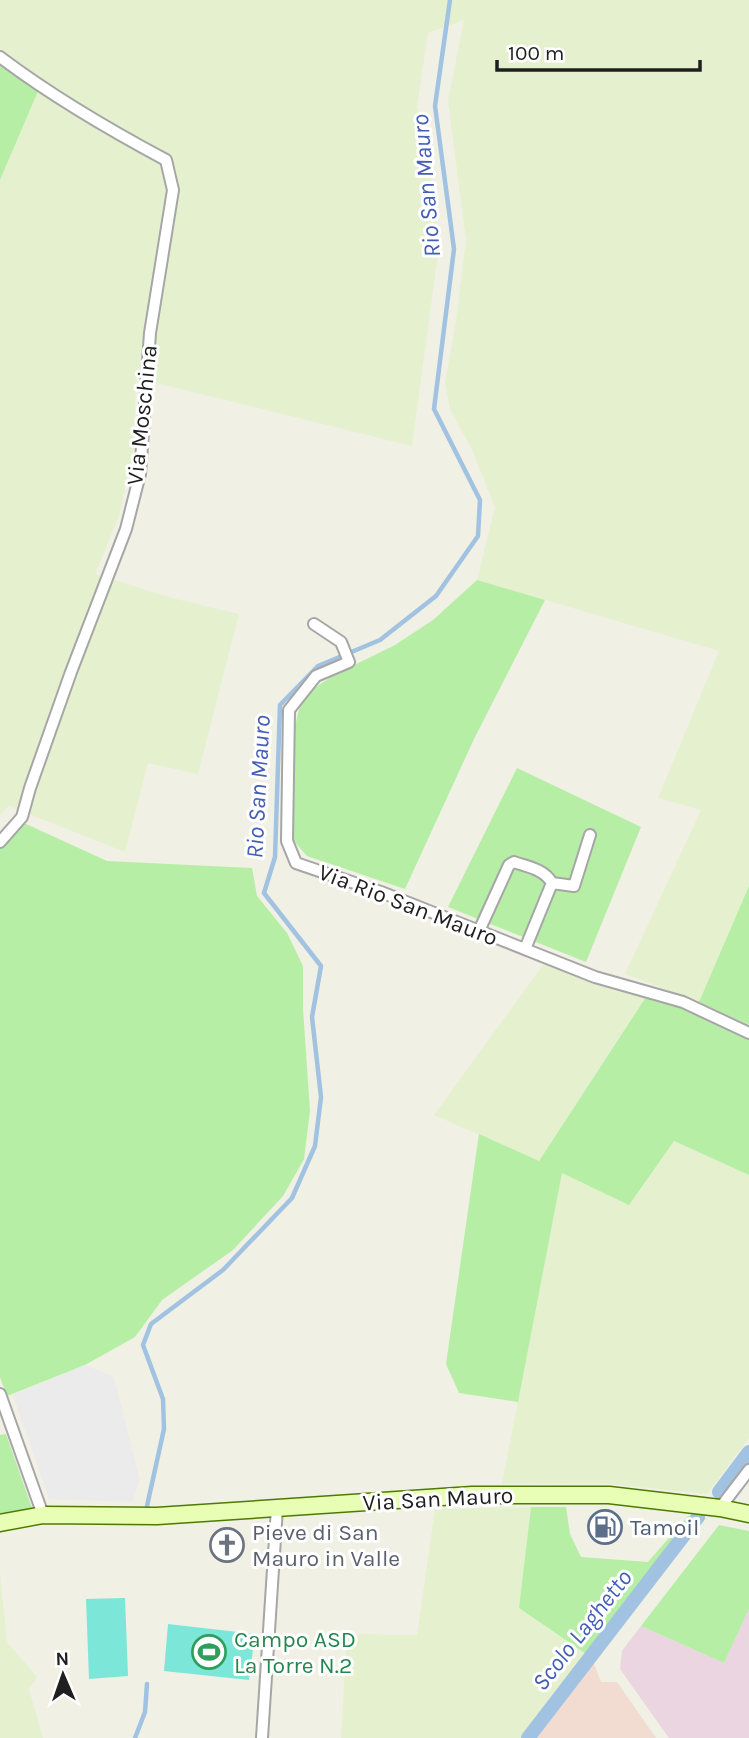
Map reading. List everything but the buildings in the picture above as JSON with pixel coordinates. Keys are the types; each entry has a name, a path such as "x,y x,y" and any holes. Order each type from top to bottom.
{"main road":[{"name":"Via San Mauro","path":"0,1523 43,1516 157,1516 499,1495 609,1495 749,1514"}],"street":[{"name":"Via Moschina","path":"0,57 92,120 166,160 173,190 150,333 140,474 126,530 71,672 22,817 0,842"},
{"name":"Via Rio San Mauro","path":"314,624 341,642 348,662 316,676 289,710 287,841 296,863 381,892 595,977 682,1002 749,1033"},
{"path":"552,883 574,886 590,835"},
{"path":"479,931 509,865 514,862 540,871 547,875 552,883"},
{"path":"524,949 552,883"},
{"path":"0,1394 43,1516"},
{"path":"720,1508 749,1470"},
{"path":"262,1738 277,1508"}],"shaded area":[{"path":"85,1365 114,1377 140,1480 132,1502 49,1499 13,1395"},
{"path":"125,1598 128,1676 89,1679 86,1599"},
{"path":"749,1609 749,1738 669,1738 620,1669 622,1651 641,1626 724,1663"},
{"name":"Campo ASD La Torre N.2","path":"168,1624 255,1634 249,1680 164,1671"},
{"path":"592,1658 601,1682 617,1682 656,1738 530,1738"}],"green space":[{"path":"0,0 749,0 749,886 699,1002 625,974 701,810 658,798 719,651 477,580 495,507 472,450 450,409 445,383 466,240 448,101 464,20 428,33 417,106 434,194 438,254 412,446 136,378 134,447 119,516 95,574 172,598 239,614 198,774 148,763 125,852 9,806 0,815 0,180 42,82 0,50"},
{"path":"0,50 42,82 0,180"},
{"path":"477,580 545,600 474,739 405,889 307,856 294,841 293,735 299,709 310,691 334,675 395,645 433,620"},
{"path":"517,768 641,827 586,962 448,907"},
{"path":"24,823 107,861 252,868 257,896 287,933 303,966 310,1111 304,1159 283,1196 233,1250 162,1300 135,1337 85,1365 7,1396 0,1377 0,849"},
{"path":"749,886 749,1025 699,1002"},
{"path":"545,962 646,997 539,1161 434,1115"},
{"path":"646,997 689,1009 749,1040 749,1175 674,1141 629,1205 562,1173 518,1402 459,1393 446,1364 479,1134 539,1161"},
{"path":"674,1141 749,1175 749,1438 707,1494 600,1483 502,1484 562,1172"},
{"path":"6,1434 33,1511 0,1516 0,1435"},
{"path":"531,1507 519,1608 592,1658 530,1738 341,1738 347,1634 417,1635 435,1509"},
{"path":"531,1507 566,1507 570,1534 581,1557 648,1562 688,1516 706,1518 592,1658 519,1608"},
{"path":"719,1525 749,1531 749,1609 724,1663 641,1626"},
{"path":"0,1573 7,1642 37,1677 29,1689 43,1738 0,1738"}],"waterway":[{"name":"Rio San Mauro","path":"147,1506 164,1429 163,1399 143,1345 151,1324 223,1270 292,1198 315,1146 321,1097 312,1017 321,966 264,893 275,857 280,705 318,666 380,640 436,596 478,536 480,500 434,409 454,249 435,106 450,0"},
{"name":"Scolo Laghetto","path":"719,1492 749,1452"},
{"name":"Scolo Laghetto","path":"528,1738 698,1517"},
{"name":"Rio San Mauro","path":"135,1738 145,1712 147,1684"}],"place":[{"name":"Tamoil","path":"605,1527"},
{"name":"Pieve di San Mauro in Valle","path":"227,1545"},
{"name":"Campo ASD La Torre N.2","path":"209,1652"}]}
